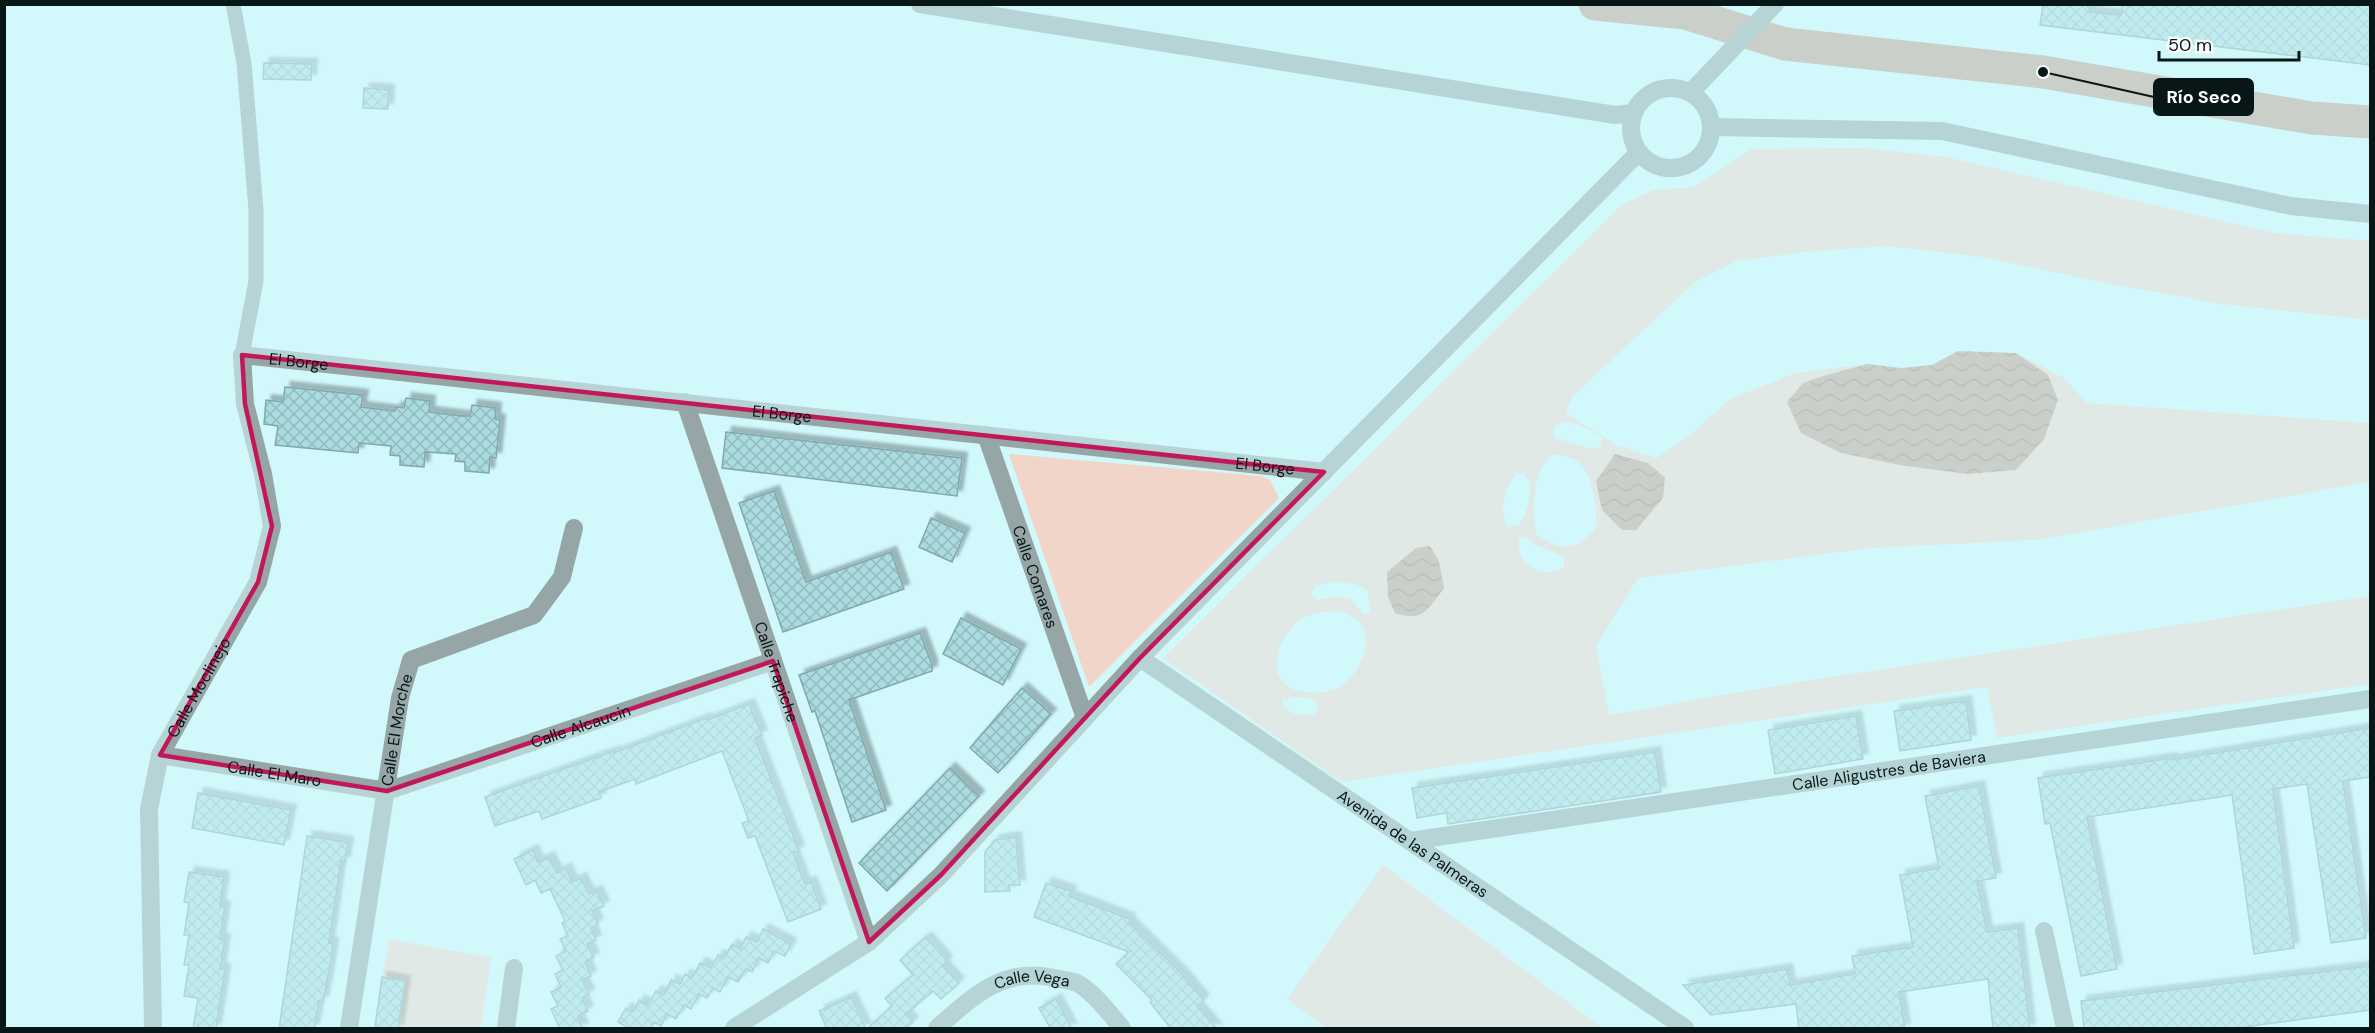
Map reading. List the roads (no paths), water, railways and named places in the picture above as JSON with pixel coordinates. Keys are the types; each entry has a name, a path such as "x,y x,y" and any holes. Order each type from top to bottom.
{"street":[{"path":"233,4 244,63 256,210 256,281 242,355"},
{"path":"920,4 1615,115 1634,114"},
{"path":"1691,92 1775,4"},
{"path":"1674,88 1691,92 1706,107 1712,128 1708,148 1694,163 1674,170 1654,166 1638,153 1631,136 1634,114 1641,101 1657,90 1674,88"},
{"path":"1712,128 1941,131 2291,206 2370,214"},
{"path":"734,1029 869,942 941,875 1140,658 1638,153"},
{"name":"El Borge","path":"242,355 1324,472"},
{"name":"Calle Moclinejo","path":"153,1029 149,809 160,755 258,582 272,526 245,404 242,355"},
{"name":"Calle Trapiche","path":"685,402 869,942"},
{"name":"Calle Comares","path":"986,435 1085,718"},
{"name":"Calle El Morche","path":"350,1029 400,698 411,660 534,615 562,578 574,528"},
{"name":"Avenida de las Palmeras","path":"1140,658 1685,1029"},
{"name":"Calle Alcaucin","path":"387,791 773,661"},
{"name":"Calle Aligustres de Baviera","path":"1410,842 2370,699"},
{"name":"Calle El Maro","path":"160,755 387,791"},
{"path":"2043,931 2065,1029"},
{"path":"506,1029 514,968"},
{"name":"Calle Vega","path":"938,1029 972,998 1009,977 1043,975 1077,983 1106,1008 1122,1029"}],"water":[{"path":"1958,351 2016,353 2048,375 2058,400 2044,439 2016,470 1968,474 1905,466 1841,453 1801,433 1787,402 1803,383 1823,376 1867,364 1901,368 1932,365"},
{"path":"1615,454 1648,463 1665,478 1663,498 1636,530 1622,530 1602,510 1596,481"},
{"path":"1430,546 1439,561 1444,588 1429,608 1419,615 1404,616 1395,613 1388,597 1387,572 1416,548"}],"waterway":[{"path":"1595,4 1685,13 1785,44 2043,72 2312,118 2370,122"}],"place":[{"name":"Río Seco","path":"2043,72"}]}
